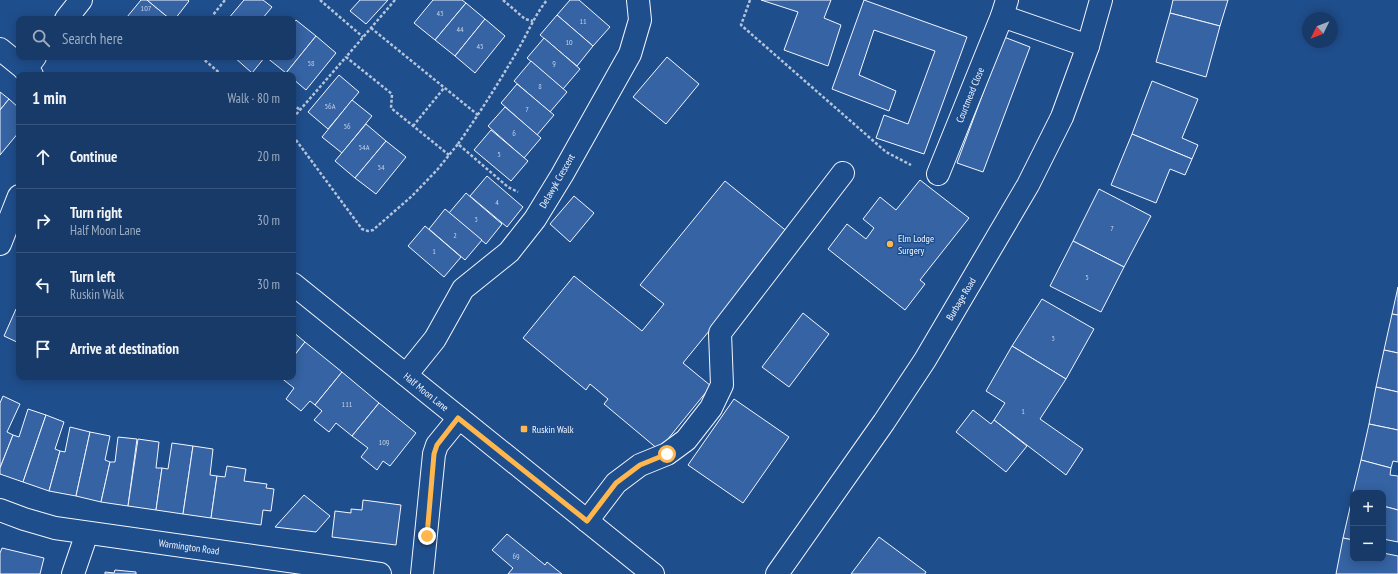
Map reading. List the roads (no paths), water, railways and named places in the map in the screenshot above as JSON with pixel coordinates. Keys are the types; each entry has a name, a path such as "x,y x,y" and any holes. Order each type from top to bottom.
{"street":[{"path":"68,16 81,0"},
{"name":"Delawyk Crescent","path":"406,375 435,339 463,289 509,252 527,230 543,206 630,54 640,20 638,0"},
{"name":"Burbage Road","path":"777,574 884,422 925,360 1028,185 1062,117 1088,46 1101,0"},
{"name":"Courtmead Close","path":"938,174 1004,8 1088,46"},
{"path":"0,49 16,58"},
{"path":"19,60 31,67"},
{"path":"587,521 616,483 640,465 667,454 686,440 711,408 722,385 720,333 843,173"},
{"path":"0,244 16,204"},
{"name":"Half Moon Lane","path":"296,286 653,574"},
{"path":"422,574 434,454 437,445 458,418"},
{"name":"Warmington Road","path":"0,510 55,528 380,574"},
{"path":"73,574 87,533"}],"place":[{"name":"Elm Lodge Surgery","path":"890,244"},
{"name":"Ruskin Walk","path":"524,429"}]}
